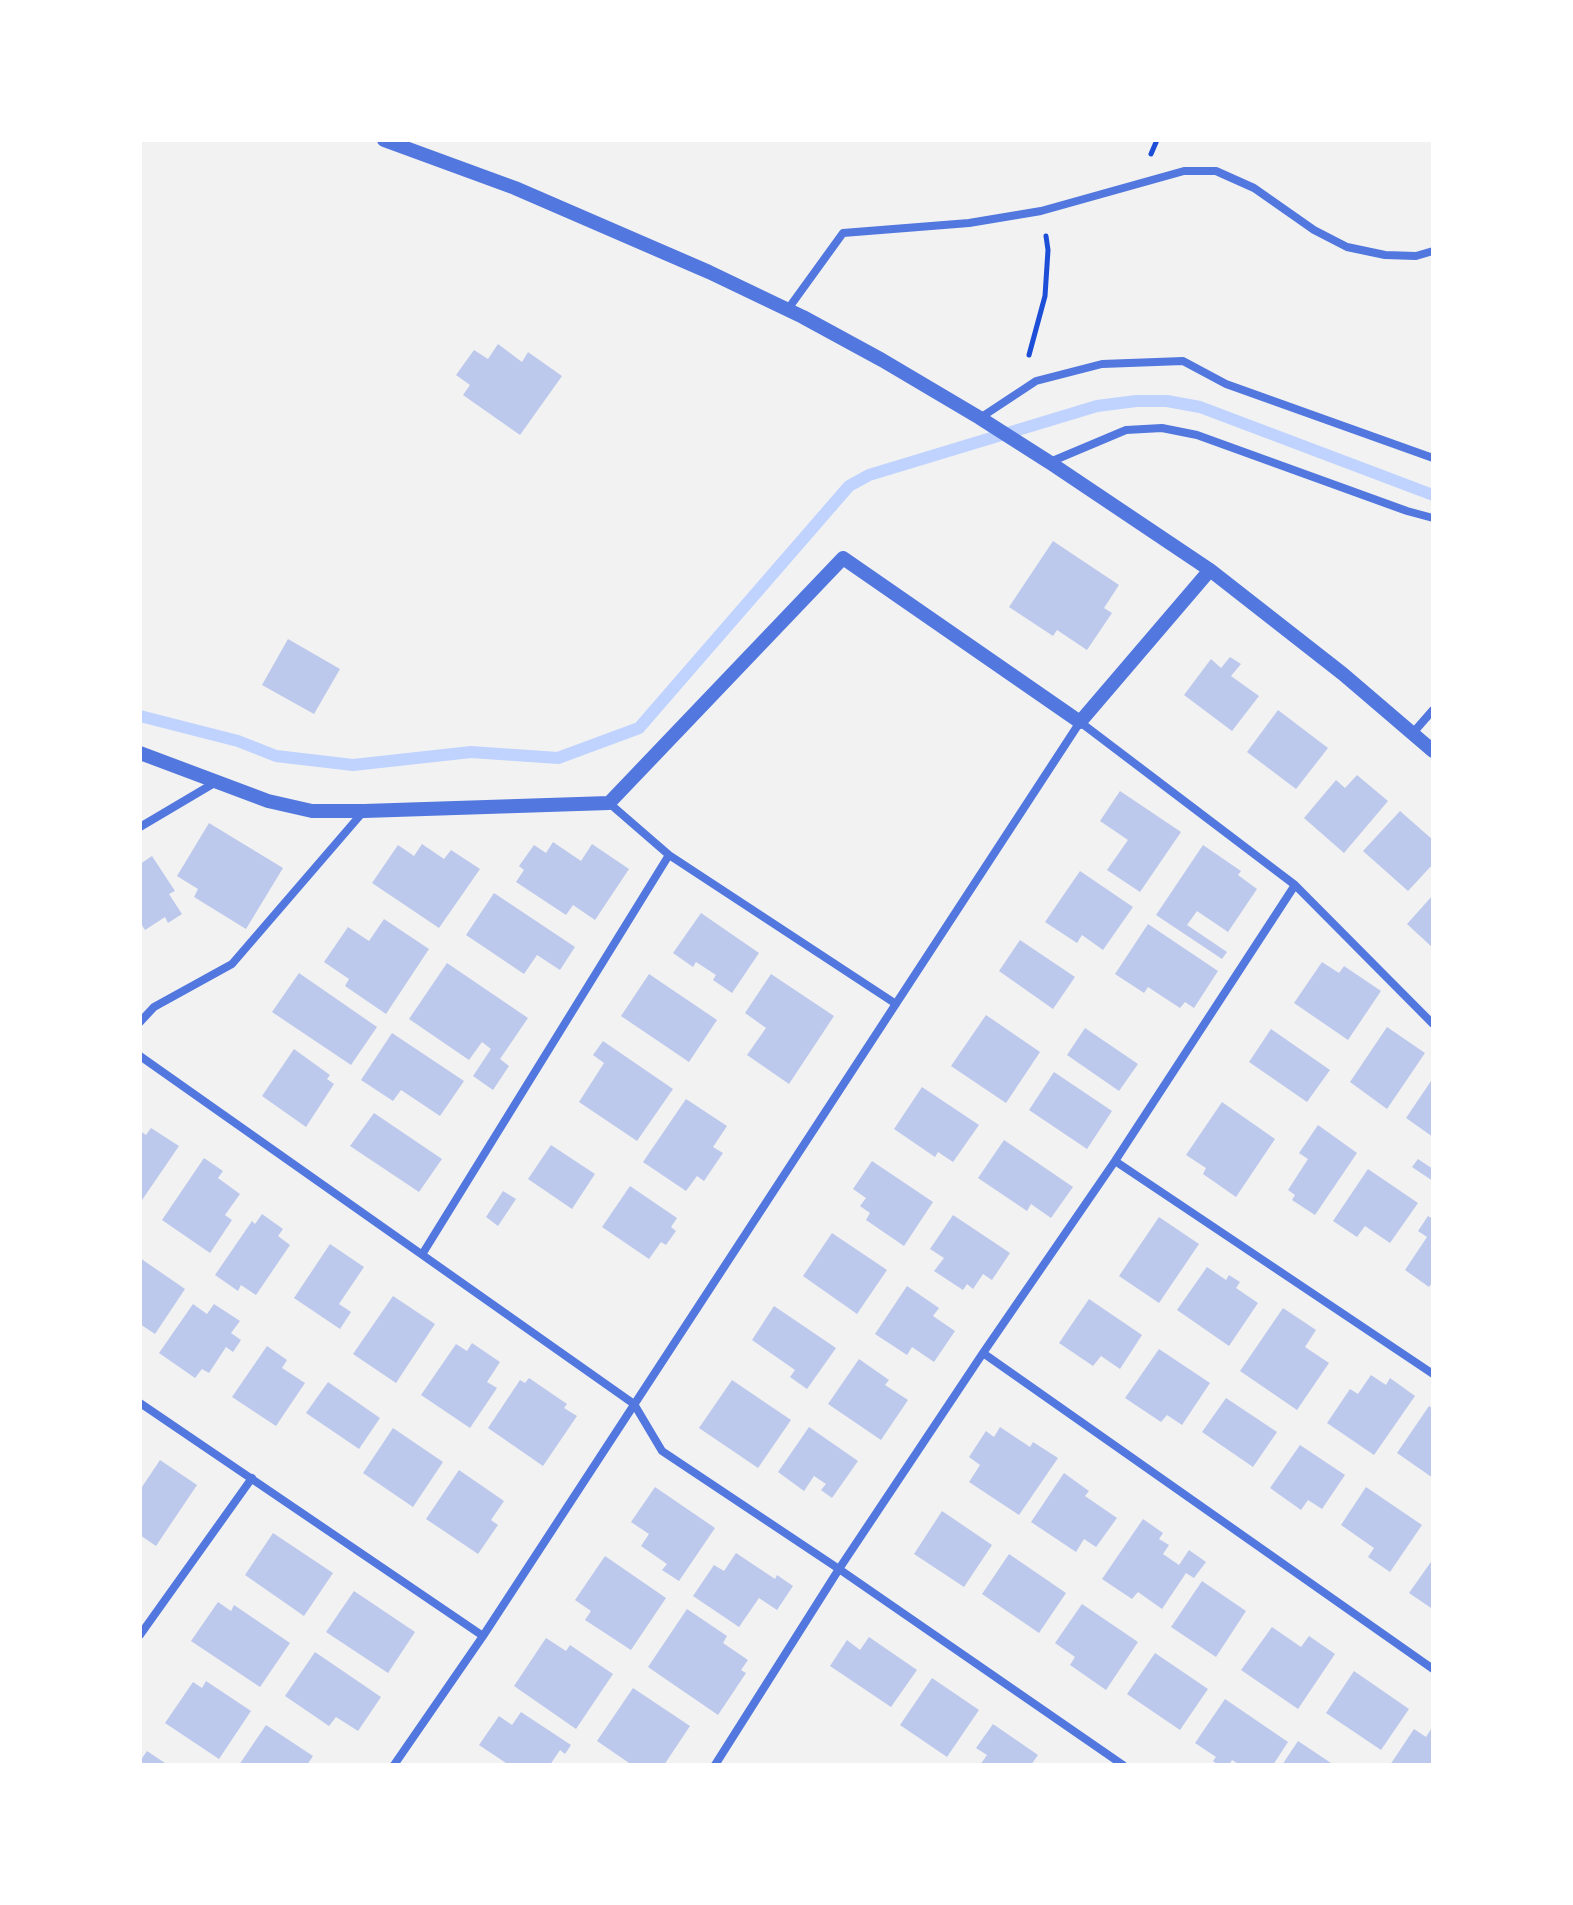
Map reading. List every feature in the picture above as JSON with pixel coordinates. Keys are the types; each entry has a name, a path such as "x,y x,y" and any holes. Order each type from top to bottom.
{"street":[{"path":"384,140 515,188 709,272 788,309 882,360 1049,462 1210,570 1343,674 1433,751"},
{"path":"788,309 843,233 969,223 1041,211 1184,171 1216,171 1254,188 1314,230 1347,247 1385,255 1416,256 1433,251"},
{"path":"980,418 1036,381 1102,364 1183,361 1226,384 1433,458"},
{"path":"1049,462 1126,430 1162,428 1197,435 1433,518"},
{"path":"609,803 843,558 1080,722 1295,885 1433,1024"},
{"path":"394,1765 483,1636 1080,722 1210,570"},
{"path":"1412,734 1433,710"},
{"path":"140,753 268,801 312,811 609,803 669,855 896,1004"},
{"path":"140,827 217,782"},
{"path":"140,1022 154,1007 232,964 364,811"},
{"path":"423,1253 669,855"},
{"path":"715,1765 839,1569 1115,1161 1295,885"},
{"path":"140,1056 634,1404 662,1451 1123,1765"},
{"path":"1115,1161 1433,1374"},
{"path":"983,1353 1433,1669"},
{"path":"140,1403 483,1636"},
{"path":"140,1635 252,1478"}],"path":[{"path":"1036,381 1029,354 1045,296 1048,250 1041,211"}],"building":[{"path":"498,344 522,362 528,352 562,376 520,435 463,395 470,385 456,375 474,350 488,359"},
{"path":"1053,541 1119,585 1104,608 1112,613 1087,650 1057,630 1053,636 1009,607"},
{"path":"288,639 340,669 314,714 262,685"},
{"path":"1230,657 1241,664 1231,676 1259,696 1232,731 1184,695 1211,659 1221,668"},
{"path":"1278,710 1328,748 1296,789 1247,752"},
{"path":"1357,775 1388,801 1344,853 1304,818 1336,780 1345,788"},
{"path":"1120,791 1181,832 1140,892 1107,870 1128,840 1100,821"},
{"path":"1400,811 1433,840 1433,864 1408,891 1363,851"},
{"path":"209,823 283,868 246,929 194,897 198,889 177,876"},
{"path":"553,842 581,861 592,844 629,869 595,920 573,905 566,915 516,882 524,870 519,866 534,845 546,853"},
{"path":"422,844 444,859 451,850 480,869 439,928 372,883 398,845 414,856"},
{"path":"1203,845 1241,871 1238,875 1257,889 1228,932 1197,911 1187,925 1227,952 1222,959 1156,915"},
{"path":"152,856 175,891 169,894 182,914 168,923 165,917 145,930 140,922 140,864"},
{"path":"1080,871 1133,907 1103,950 1082,935 1077,943 1045,922"},
{"path":"494,893 575,947 560,970 537,955 524,974 466,935"},
{"path":"1433,895 1433,948 1407,924"},
{"path":"701,913 759,953 732,993 713,980 716,975 696,962 693,967 673,953"},
{"path":"384,919 429,949 386,1014 345,986 349,979 324,962 348,927 369,941"},
{"path":"1148,924 1218,971 1194,1008 1185,1002 1180,1008 1148,987 1144,993 1115,974"},
{"path":"1020,940 1075,977 1053,1009 999,971"},
{"path":"1322,962 1339,973 1344,966 1381,991 1348,1040 1294,1003"},
{"path":"447,963 528,1018 500,1059 509,1066 493,1090 473,1076 491,1049 482,1042 469,1060 409,1019"},
{"path":"299,973 377,1027 351,1065 272,1012"},
{"path":"649,974 717,1020 689,1062 621,1016"},
{"path":"771,974 834,1016 789,1084 747,1055 766,1028 745,1013"},
{"path":"986,1015 1040,1052 1006,1103 951,1066"},
{"path":"1387,1027 1425,1053 1387,1109 1350,1082"},
{"path":"1085,1028 1138,1064 1119,1091 1067,1055"},
{"path":"1271,1029 1330,1070 1307,1102 1249,1062"},
{"path":"392,1033 464,1081 440,1116 401,1090 393,1101 361,1080"},
{"path":"603,1041 673,1089 637,1141 579,1102 604,1063 593,1055"},
{"path":"294,1049 330,1075 327,1079 334,1084 306,1127 262,1096"},
{"path":"1054,1072 1112,1111 1087,1149 1029,1110"},
{"path":"1433,1078 1433,1137 1406,1118"},
{"path":"922,1087 979,1125 953,1162 938,1152 935,1157 894,1129"},
{"path":"686,1099 727,1126 713,1147 723,1153 704,1181 697,1176 686,1191 643,1162"},
{"path":"1222,1102 1275,1139 1236,1197 1203,1174 1206,1168 1186,1155"},
{"path":"374,1113 442,1159 419,1192 350,1146"},
{"path":"1318,1125 1357,1153 1315,1215 1292,1200 1295,1195 1288,1190 1308,1159 1299,1153"},
{"path":"151,1128 179,1146 140,1203 140,1131 146,1135"},
{"path":"1004,1140 1073,1187 1051,1218 1031,1204 1027,1211 978,1178"},
{"path":"551,1145 595,1174 572,1209 528,1179"},
{"path":"204,1158 223,1171 218,1178 240,1194 225,1215 232,1220 210,1253 162,1220"},
{"path":"1418,1159 1433,1169 1433,1181 1412,1167"},
{"path":"872,1161 933,1202 904,1246 866,1220 870,1213 860,1206 866,1198 853,1189"},
{"path":"1368,1169 1418,1203 1390,1243 1365,1226 1357,1237 1333,1221"},
{"path":"630,1186 677,1218 671,1227 676,1231 666,1245 661,1242 649,1259 602,1227"},
{"path":"503,1191 516,1199 498,1226 486,1217"},
{"path":"262,1214 283,1229 278,1236 290,1245 256,1295 241,1285 238,1291 215,1275 252,1221 255,1224"},
{"path":"953,1215 1010,1253 992,1280 983,1274 973,1289 967,1284 963,1290 934,1271 944,1258 930,1249"},
{"path":"1428,1216 1433,1219 1433,1281 1429,1287 1405,1270 1427,1237 1418,1231"},
{"path":"1159,1217 1199,1244 1159,1303 1119,1276"},
{"path":"832,1233 887,1270 857,1314 803,1276"},
{"path":"330,1244 364,1267 339,1304 351,1312 340,1329 294,1298"},
{"path":"140,1258 185,1289 155,1334 140,1324"},
{"path":"1207,1267 1226,1280 1229,1275 1240,1282 1236,1288 1258,1303 1229,1346 1177,1310"},
{"path":"907,1286 939,1308 933,1316 955,1331 934,1362 912,1347 907,1355 875,1334"},
{"path":"393,1296 435,1324 396,1383 353,1354"},
{"path":"1089,1299 1142,1335 1120,1369 1101,1356 1093,1366 1059,1343"},
{"path":"193,1304 207,1314 214,1304 240,1321 231,1333 241,1340 233,1352 226,1347 209,1373 202,1369 195,1378 159,1353"},
{"path":"774,1306 836,1348 807,1389 790,1377 795,1370 752,1340"},
{"path":"1283,1308 1316,1330 1305,1347 1329,1363 1297,1410 1240,1371"},
{"path":"472,1343 500,1362 487,1382 497,1388 470,1428 421,1395 456,1344 467,1351"},
{"path":"267,1346 287,1360 282,1368 305,1383 276,1426 232,1397"},
{"path":"1159,1349 1210,1383 1182,1425 1167,1415 1161,1422 1125,1398"},
{"path":"859,1359 889,1380 885,1385 908,1400 881,1440 828,1404"},
{"path":"1371,1375 1386,1385 1390,1378 1415,1396 1374,1455 1327,1423 1350,1389 1358,1394"},
{"path":"529,1378 567,1404 564,1408 577,1416 543,1466 488,1428 520,1380 525,1383"},
{"path":"732,1380 791,1420 758,1468 699,1428"},
{"path":"328,1382 380,1418 359,1449 306,1413"},
{"path":"1226,1398 1277,1432 1253,1467 1202,1432"},
{"path":"1429,1406 1433,1409 1433,1478 1397,1453"},
{"path":"809,1427 858,1461 832,1498 821,1490 826,1484 814,1476 804,1491 778,1472"},
{"path":"1000,1427 1030,1447 1033,1442 1058,1458 1019,1515 969,1482 980,1465 969,1457 986,1431 994,1437"},
{"path":"393,1428 443,1462 413,1507 363,1473"},
{"path":"1300,1445 1345,1475 1322,1509 1308,1500 1301,1510 1270,1488"},
{"path":"160,1460 197,1485 156,1546 140,1535 140,1490"},
{"path":"459,1470 504,1501 491,1520 498,1525 478,1554 426,1519"},
{"path":"1064,1473 1089,1491 1085,1496 1117,1518 1096,1547 1084,1539 1076,1552 1031,1522"},
{"path":"655,1487 715,1528 679,1581 662,1570 667,1564 641,1546 649,1534 631,1522"},
{"path":"1366,1487 1422,1525 1390,1572 1368,1557 1374,1548 1341,1525"},
{"path":"942,1511 992,1545 964,1587 914,1554"},
{"path":"1143,1519 1163,1533 1159,1539 1169,1545 1163,1554 1179,1565 1189,1550 1206,1562 1194,1578 1186,1573 1162,1609 1138,1592 1132,1599 1102,1579"},
{"path":"273,1533 333,1573 304,1616 245,1575"},
{"path":"736,1553 775,1579 777,1575 793,1586 777,1610 759,1598 739,1627 693,1596 714,1565 724,1571"},
{"path":"1009,1554 1066,1593 1039,1633 982,1594"},
{"path":"605,1556 666,1598 631,1650 585,1620 591,1611 575,1600"},
{"path":"1433,1559 1433,1604 1431,1608 1409,1593"},
{"path":"1202,1581 1246,1611 1216,1657 1171,1627"},
{"path":"354,1591 415,1632 388,1673 326,1632"},
{"path":"218,1602 231,1611 234,1605 290,1643 260,1687 191,1641"},
{"path":"1082,1604 1138,1642 1106,1690 1070,1665 1075,1657 1055,1643"},
{"path":"687,1609 727,1636 723,1643 748,1660 741,1670 746,1673 718,1715 648,1667"},
{"path":"1272,1627 1301,1647 1309,1636 1335,1654 1298,1709 1241,1670"},
{"path":"869,1637 917,1670 891,1707 830,1666 847,1640 860,1650"},
{"path":"546,1638 566,1651 570,1645 613,1674 576,1729 514,1686"},
{"path":"315,1652 381,1697 358,1731 336,1717 329,1726 285,1696"},
{"path":"1155,1653 1208,1689 1180,1730 1127,1694"},
{"path":"1354,1671 1409,1709 1381,1750 1326,1713"},
{"path":"932,1678 979,1710 947,1757 900,1725"},
{"path":"206,1681 251,1711 219,1759 165,1723 193,1682 202,1688"},
{"path":"633,1688 690,1726 664,1765 632,1765 597,1741"},
{"path":"1225,1699 1288,1742 1273,1765 1240,1765 1232,1760 1229,1765 1218,1765 1213,1761 1216,1757 1195,1743"},
{"path":"521,1712 571,1745 565,1754 560,1750 550,1765 509,1765 479,1745 499,1716 512,1725"},
{"path":"993,1724 1038,1755 1031,1765 980,1765 987,1755 976,1748"},
{"path":"266,1725 313,1756 307,1765 239,1765"},
{"path":"1433,1726 1433,1765 1390,1765 1414,1729 1426,1737"},
{"path":"1298,1741 1334,1765 1282,1765"},
{"path":"147,1751 168,1765 140,1765"}],"waterway":[{"path":"140,716 238,741 276,756 353,765 471,752 558,758 639,728 849,486 869,475 1097,406 1167,401 1200,407 1433,495"}]}
